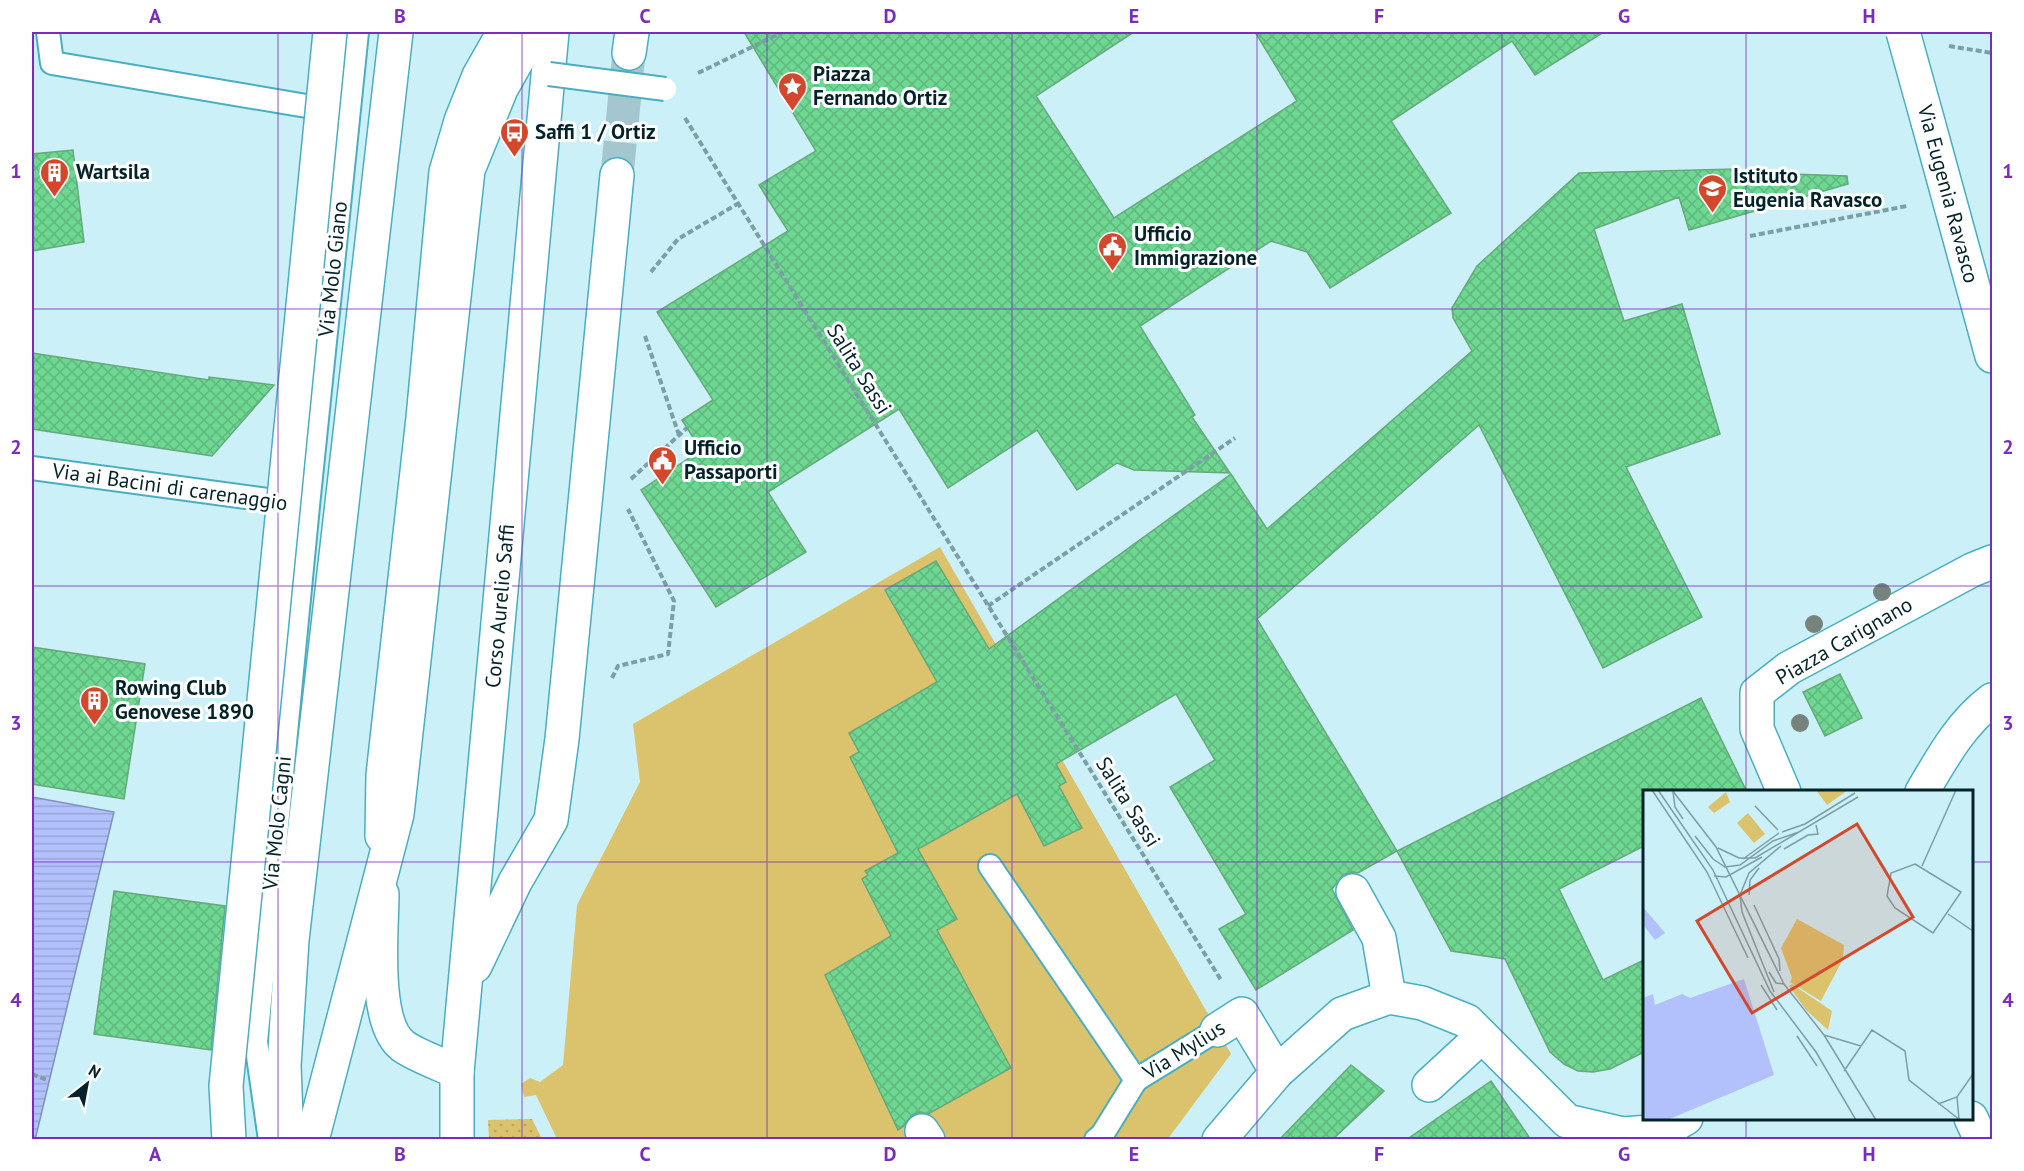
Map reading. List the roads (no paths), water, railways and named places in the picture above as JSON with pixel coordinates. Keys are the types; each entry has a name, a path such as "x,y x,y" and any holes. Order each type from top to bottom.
{"main road":[{"path":"229,1140 226,1086 229,1051 330,32"},
{"path":"287,1140 284,1066 292,940 396,32"},
{"path":"457,1072 402,1045 388,1026 382,1002 383,775 423,418 446,171 461,121 480,76 504,32"},
{"path":"312,1140 397,814 468,170 501,89 533,32"},
{"name":"Corso Aurelio Saffi","path":"457,1140 457,1072 552,32"},
{"name":"Via Eugenia Ravasco","path":"1903,32 1992,356"},
{"path":"465,987 515,882 550,820 562,739 617,175"},
{"name":"Piazza Carignano","path":"1783,790 1757,729 1757,693 1789,668 1972,570 1992,562"},
{"path":"1923,790 1947,749 1975,712 1992,700"},
{"path":"1353,891 1379,938 1389,997"},
{"path":"1219,1140 1278,1072 1342,1014 1389,997 1422,1003 1467,1021 1567,1121 1623,1134 1672,1130"},
{"name":"Via Mylius","path":"1229,1022 1278,1072"},
{"path":"1429,1085 1481,1037"},
{"path":"1971,1120 1981,1140"}],"lane":[{"path":"48,32 52,63 350,114"},
{"name":"Via Molo Giano","path":"308,506 357,32"},
{"path":"549,74 665,89"},
{"name":"Via ai Bacini di carenaggio","path":"32,468 308,506"},
{"name":"Via Molo Cagni","path":"270,1140 256,1042 308,506"},
{"name":"Via Mylius","path":"990,866 1136,1080"},
{"name":"Via Mylius","path":"1096,1140 1102,1135 1136,1080 1229,1022"}],"water":[{"path":"32,797 114,812 35,1140 32,1139"}],"tunnel":[{"path":"617,175 629,53"}],"place":[{"name":"Piazza Fernando Ortiz","path":"792,112"},
{"name":"Saffi 1 / Ortiz","path":"514,158"},
{"name":"Wartsila","path":"55,198"},
{"name":"Istituto Eugenia Ravasco","path":"1712,214"},
{"name":"Ufficio Immigrazione","path":"1113,272"},
{"name":"Ufficio Passaporti","path":"663,486"},
{"name":"Rowing Club Genovese 1890","path":"94,726"}]}
